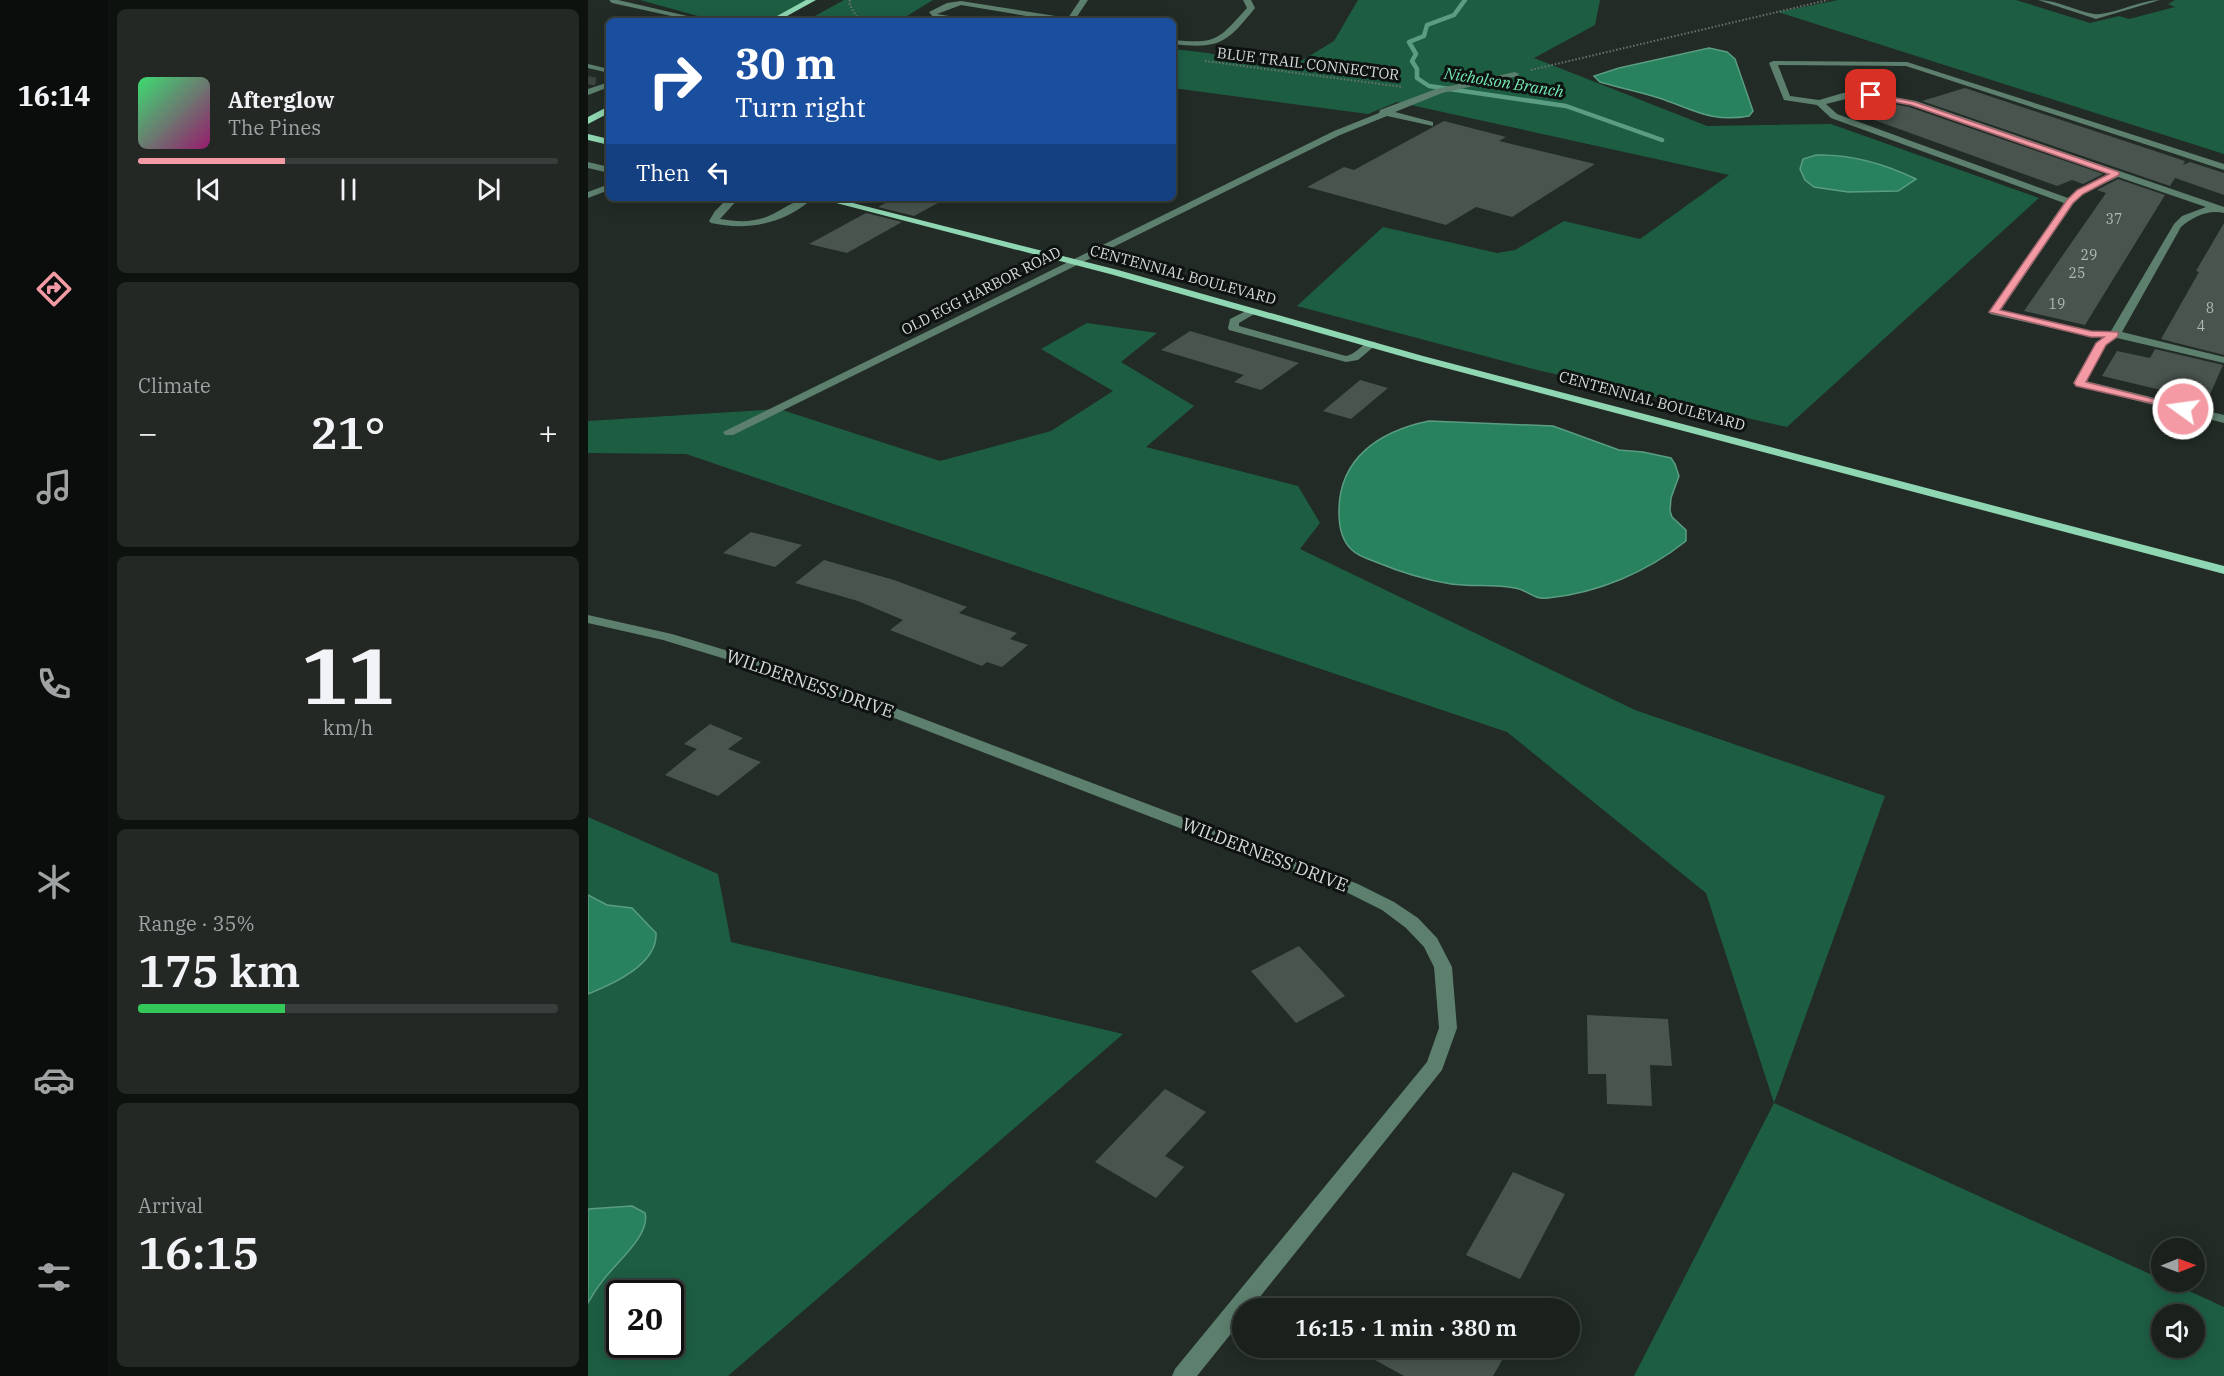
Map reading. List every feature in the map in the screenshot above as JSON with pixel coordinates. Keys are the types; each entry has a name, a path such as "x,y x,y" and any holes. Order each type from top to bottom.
{"main road":[{"path":"778,18 812,0"},
{"path":"588,121 606,111"},
{"path":"588,137 606,141"},
{"name":"CENTENNIAL BOULEVARD","path":"834,201 1073,262 1371,344 2224,570"}],"street":[{"path":"1072,18 1084,0"},
{"path":"1176,42 1210,46 1220,42 1251,9 1247,0"},
{"path":"2042,0 2096,17 2156,0"},
{"path":"612,1 691,18"},
{"path":"950,18 934,16 933,12 961,3 1052,18"},
{"path":"2219,209 1912,103 1884,96 1835,96 1820,103 1786,98 1773,63 1907,64 2224,167"},
{"path":"588,66 606,70"},
{"name":"OLD EGG HARBOR ROAD","path":"729,432 1336,133 1439,91 1515,74"},
{"path":"598,82 606,84"},
{"path":"588,92 606,86"},
{"path":"1820,103 1834,116 2070,201"},
{"path":"1383,112 1430,124"},
{"path":"599,115 606,116"},
{"path":"588,165 606,169"},
{"path":"2116,174 2080,192 2070,201 1994,312 2091,334 2115,334 2224,360"},
{"path":"588,195 606,188"},
{"path":"731,201 718,213 714,221 738,226 766,222 803,201"},
{"path":"2219,209 2185,218 2176,226 2115,334 2102,343 2079,383 2224,419"},
{"path":"1252,311 1234,321 1233,328 1346,359 1354,358 1371,344"},
{"name":"WILDERNESS DRIVE","path":"588,619 667,637 803,678 1340,883 1388,906 1412,923 1431,943 1443,967 1448,1028 1436,1065 1183,1376"}],"path":[{"path":"850,0 849,3 856,16 865,18"},
{"path":"1515,74 1828,0"},
{"name":"BLUE TRAIL CONNECTOR","path":"1196,60 1439,91"}],"shaded area":[{"path":"640,0 815,0 778,18 705,18"},
{"path":"844,0 933,0 904,18 811,18"},
{"path":"1358,0 1600,0 1595,25 1534,58 1707,126 1831,124 2039,198 1787,427 1537,370 1297,306 1383,227 1497,253 1515,250 1564,221 1640,239 1729,175 1397,102 1368,114 1176,88 1176,49 1208,53 1265,67 1301,61 1334,41"},
{"path":"1838,0 2016,0 2090,23 2119,16 2129,19 2175,7 2168,4 2175,0 2224,0 2224,154 1778,12"},
{"path":"1709,48 1727,52 1735,59 1753,111 1749,116 1724,118 1702,114 1659,98 1600,82 1594,76 1619,68"},
{"path":"1816,155 1842,156 1867,161 1916,179 1898,191 1848,192 1814,187 1805,180 1800,169 1803,159"},
{"path":"1087,323 1157,333 1121,362 1194,406 1146,447 1298,486 1320,523 1300,549 1635,710 1885,796 1774,1103 1706,893 1507,732 686,454 588,453 588,421 779,409 940,461 1051,431 1113,391 1041,349"},
{"path":"1429,421 1553,426 1619,450 1671,458 1679,476 1671,498 1670,511 1672,517 1686,530 1686,541 1655,562 1621,579 1585,591 1548,598 1538,598 1515,588 1459,585 1432,580 1360,556 1343,538 1340,528 1341,494 1346,477 1354,462 1379,440 1394,432"},
{"path":"588,817 718,874 731,942 1123,1034 728,1376 588,1376 588,1303 644,1214 588,1211 588,993 656,933 588,895"},
{"path":"588,895 607,905 632,908 656,933 655,944 642,963 609,985 588,994"},
{"path":"1774,1103 2151,1274 2151,1292 2191,1292 2224,1307 2224,1376 1634,1376"},
{"path":"632,1206 645,1213 642,1231 630,1250 599,1285 588,1303 588,1209"}],"building":[{"path":"1965,88 2185,161 2183,165 2190,162 2224,173 2224,195 2175,178 2170,186 1922,101"},
{"path":"1893,104 1909,107 2103,174 2083,184 2072,180 2057,186 1863,116"},
{"path":"1444,121 1506,137 1499,141 1595,164 1512,217 1476,207 1446,225 1307,187 1344,167 1354,170"},
{"path":"2118,179 2165,195 2085,325 2024,311 2106,193 2097,190"},
{"path":"889,201 942,201 914,216 878,207"},
{"path":"866,213 902,222 847,253 809,244"},
{"path":"2224,223 2224,355 2161,339 2199,272 2196,271"},
{"path":"1190,331 1299,363 1261,390 1234,382 1244,375 1161,350"},
{"path":"2155,349 2223,365 2207,401 2102,376 2117,351 2150,358"},
{"path":"1360,380 1388,388 1351,419 1323,411"},
{"path":"751,532 802,545 775,567 723,553"},
{"path":"824,560 894,580 967,607 959,613 1017,633 1010,639 1028,645 1002,667 987,662 982,666 890,630 903,620 858,601 795,583"},
{"path":"710,724 743,738 728,749 761,762 718,796 665,775 697,749 684,744"},
{"path":"1299,946 1345,996 1296,1023 1251,971"},
{"path":"1587,1015 1668,1019 1672,1066 1650,1065 1652,1106 1607,1104 1606,1074 1588,1074"},
{"path":"1165,1089 1206,1112 1165,1156 1184,1167 1156,1198 1095,1162"},
{"path":"1513,1172 1565,1194 1520,1279 1466,1255"},
{"path":"1376,1358 1503,1358 1493,1376 1404,1376 1375,1360"}],"waterway":[{"name":"Nicholson Branch","path":"1465,0 1454,15 1427,25 1424,36 1409,42 1416,54 1412,61 1417,69 1417,78 1429,86 1566,106 1662,140"}],"tunnel":[{"path":"588,80 598,82"}],"route":[{"path":"1871,95 1912,103 2116,174 2080,192 2070,201 1994,312 2091,334 2115,334 2102,343 2079,383 2183,409"}]}
